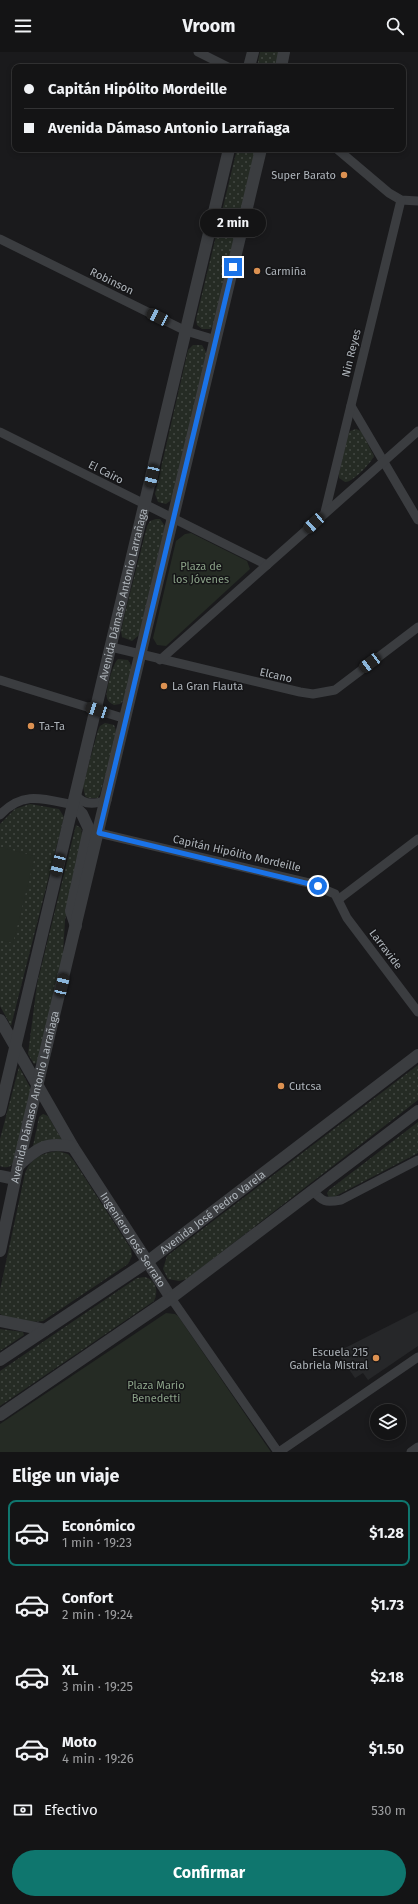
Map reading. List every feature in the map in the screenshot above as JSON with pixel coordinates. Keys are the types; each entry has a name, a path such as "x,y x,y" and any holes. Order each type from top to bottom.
{"street":[{"path":"198,52 222,64"},
{"path":"250,64 253,52"},
{"path":"282,64 284,52"},
{"name":"Avenida Dámaso Antonio Larrañaga","path":"0,1111 14,1046 97,710 228,152"},
{"name":"Avenida Dámaso Antonio Larrañaga","path":"0,1251 4,1213 16,1179 142,655 260,152"},
{"path":"341,152 389,193 401,200 418,201"},
{"name":"Nin Reyes","path":"325,512 401,200"},
{"name":"Robinson","path":"0,239 186,331 216,340"},
{"path":"351,406 418,519"},
{"path":"160,660 418,431"},
{"name":"El Cairo","path":"0,432 267,565"},
{"name":"Elcano","path":"111,647 160,660 313,694 334,690 418,627"},
{"path":"0,680 126,719"},
{"path":"0,815 12,804 30,798 74,800 93,804 107,800"},
{"path":"74,800 89,829 71,911 76,926"},
{"name":"Capitán Hipólito Mordeille","path":"99,833 309,883 329,890 339,899"},
{"path":"339,899 418,839"},
{"name":"Larravide","path":"339,899 347,918 418,1012"},
{"name":"Ingeniero José Serrato","path":"0,1020 73,1147 147,1262 278,1452"},
{"name":"Avenida José Pedro Varela","path":"0,1360 147,1262 418,1055"},
{"path":"0,1415 171,1298 418,1111"},
{"path":"18,1166 34,1151 46,1146 65,1145 73,1147"},
{"path":"312,1190 322,1200 328,1203 341,1200 418,1160"},
{"path":"0,1176 16,1179"},
{"path":"0,1321 45,1330"},
{"path":"278,1452 418,1357"},
{"path":"411,1452 418,1447"}],"shaded area":[{"path":"418,1311 418,1346 368,1380 363,1373 355,1378 337,1352"}],"green space":[{"path":"260,52 280,52 276,64 258,64"},
{"path":"236,152 256,152 214,326 210,329 202,329 197,325 196,319"},
{"path":"193,345 202,345 207,354 175,491 171,500 166,504 158,502 155,494 188,350"},
{"path":"356,429 361,431 374,456 361,472 345,482 339,478 339,473 347,437 350,431"},
{"path":"160,519 165,526 139,635 132,641 122,637 121,631 147,526 150,521"},
{"name":"Plaza de los Jóvenes","path":"191,533 247,561 250,569 166,646 157,645 153,638 176,541 185,534"},
{"path":"118,659 128,660 132,667 124,700 120,704 114,705 108,700 107,695 108,684"},
{"path":"105,723 114,725 117,733 100,794 98,798 88,798 85,796 83,786 98,730 100,726"},
{"path":"30,804 59,809 64,817 11,1026 0,1006 0,824 15,809"},
{"path":"76,825 81,828 83,842 65,920 63,955 38,1062 34,1064 28,1054 37,984"},
{"path":"0,847 35,856 13,943 0,940"},
{"path":"418,1065 418,1100 187,1279 179,1281 168,1279 163,1269 167,1256"},
{"path":"19,1067 31,1089 13,1164 8,1167 4,1167 0,1166 0,1139"},
{"path":"43,1114 48,1116 62,1140 33,1146 39,1117"},
{"path":"418,1122 418,1153 334,1197 329,1198 327,1193 329,1190"},
{"path":"58,1151 68,1154 74,1161 131,1249 132,1256 128,1264 43,1321 27,1322 15,1320 0,1314 0,1290 25,1173 30,1164 37,1157"},
{"path":"137,1278 149,1278 156,1286 156,1297 154,1301 0,1406 0,1371"},
{"name":"Plaza Mario Benedetti","path":"166,1313 175,1314 178,1316 271,1452 0,1452 0,1424"},
{"path":"0,1329 23,1332 24,1335 0,1351"}],"place":[{"name":"Super Barato","path":"344,175"},
{"name":"Carmiña","path":"257,271"},
{"name":"La Gran Flauta","path":"164,686"},
{"name":"Ta-Ta","path":"31,726"},
{"name":"Cutcsa","path":"281,1086"},
{"name":"Escuela 215 Gabriela Mistral","path":"376,1358"}],"route":[{"path":"233,267 99,833 318,886"}]}
